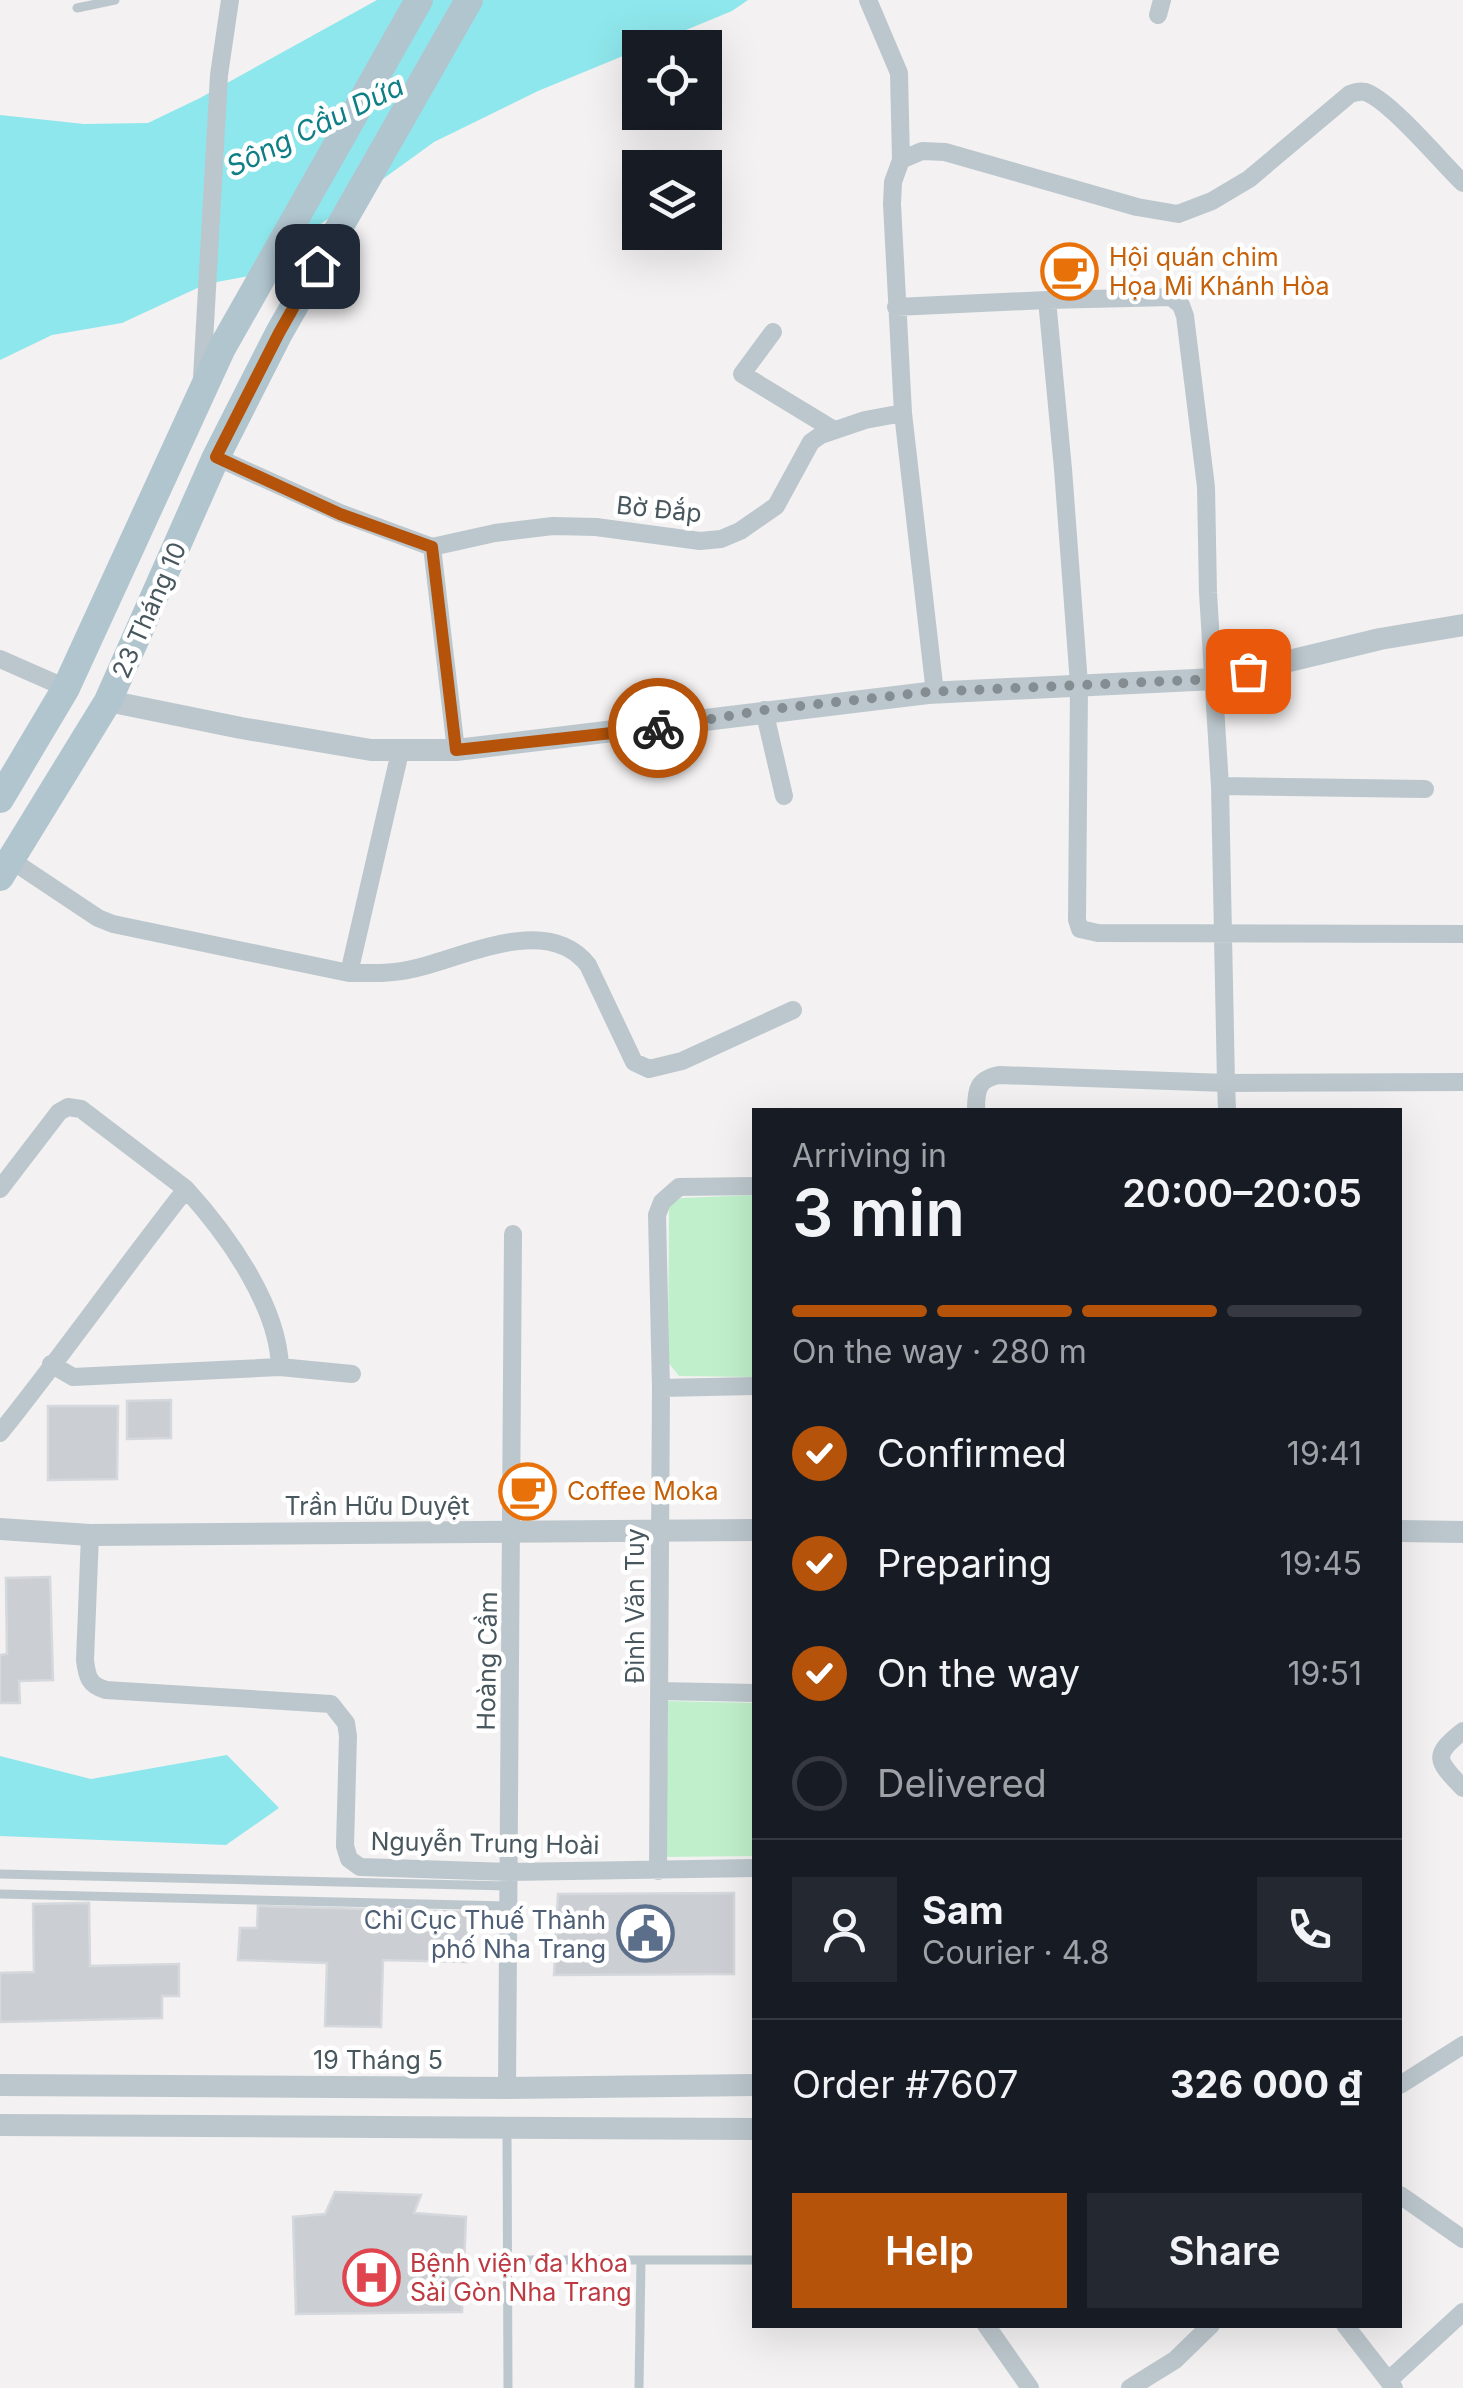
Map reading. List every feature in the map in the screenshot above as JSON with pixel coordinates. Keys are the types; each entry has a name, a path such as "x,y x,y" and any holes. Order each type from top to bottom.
{"main road":[{"name":"23 Tháng 10","path":"0,799 66,688 241,313 419,0"},
{"name":"23 Tháng 10","path":"5,868 108,701 216,457 279,333 469,0"},
{"path":"66,688 108,701"}],"street":[{"path":"201,392 219,75 230,0"},
{"path":"868,0 900,73 902,160 893,182 892,204 896,307 902,413 935,694"},
{"path":"902,160 922,152 945,152 1137,207 1178,214 1212,201 1249,179 1350,94 1360,91 1397,116 1463,183"},
{"path":"896,307 1170,297 1181,305 1186,316 1206,488 1225,933 1226,1108"},
{"path":"1047,300 1064,469 1078,684 1080,929 1098,933 1463,934"},
{"path":"773,332 742,374 834,430"},
{"name":"Bờ Đắp","path":"432,547 495,533 553,526 720,539 740,531 776,506 811,442 834,430 902,413"},
{"path":"216,457 340,514 432,547 456,750"},
{"path":"108,701 240,728 400,752 456,750 685,724 764,710 935,694 1215,679 1380,638 1461,623"},
{"path":"0,658 66,688"},
{"path":"764,710 784,796"},
{"path":"349,972 400,752"},
{"path":"1220,786 1426,788"},
{"path":"5,868 113,924 349,972 410,970 504,942 556,943 577,952 588,964 634,1062 649,1070 682,1060 794,1010"},
{"path":"976,1108 979,1085 985,1078 1000,1074 1226,1082 1463,1082"},
{"path":"0,1189 58,1112 68,1107 81,1109 186,1189 220,1227 274,1333 280,1368"},
{"name":"Đinh Văn Tuy","path":"658,1871 661,1388 657,1215 662,1202 679,1187 752,1186"},
{"path":"0,1433 186,1189"},
{"name":"Hoàng Cầm","path":"508,2088 514,1234"},
{"path":"51,1364 73,1376 280,1368 352,1374"},
{"path":"661,1388 752,1386"},
{"name":"Trần Hữu Duyệt","path":"0,1529 90,1534 752,1530"},
{"path":"1402,1532 1463,1532"},
{"name":"Nguyễn Trung Hoài","path":"90,1534 84,1660 88,1678 96,1687 331,1704 346,1723 346,1846 349,1859 360,1867 509,1888 658,1871 752,1868"},
{"path":"660,1691 752,1692"},
{"path":"1463,1731 1443,1746 1440,1754 1441,1765 1463,1788"},
{"path":"1402,2083 1463,2044"},
{"name":"19 Tháng 5","path":"0,2085 508,2088 752,2084"},
{"path":"507,2129 508,2088"},
{"path":"0,2125 752,2129"},
{"path":"1402,2197 1463,2238"},
{"path":"1347,2328 1391,2384 1463,2312"},
{"path":"988,2328 1030,2388"},
{"path":"1130,2388 1175,2360 1208,2328"}],"lane":[{"path":"77,8 114,0"},
{"path":"0,1874 509,1888"},
{"path":"0,1894 509,1888"},
{"path":"507,2129 508,2388"},
{"path":"508,2260 752,2260"},
{"path":"639,2388 641,2260"}],"green space":[{"path":"752,1195 752,1377 679,1376 668,1362 669,1205 681,1198"},
{"path":"668,1701 752,1703 752,1856 666,1857"}],"water":[{"name":"Sông Cầu Dứa","path":"377,0 748,0 686,30 622,30 622,56 538,91 434,142 249,276 206,284 122,323 52,335 0,360 0,115 84,124 148,123"},
{"path":"227,1755 279,1808 226,1845 0,1836 0,1756 91,1779"}],"building":[{"path":"171,1400 171,1438 127,1439 127,1401"},
{"path":"48,1406 118,1406 117,1479 48,1480"},
{"path":"50,1577 53,1680 19,1681 20,1703 0,1703 0,1655 7,1654 6,1578"},
{"name":"Chi Cục Thuế Thành phố Nha Trang","path":"734,1893 734,1974 554,1975 558,1894"},
{"path":"89,1903 90,1966 179,1964 179,1996 162,1996 162,2018 0,2022 0,1973 34,1972 33,1904"},
{"path":"258,1906 468,1912 467,1962 383,1960 381,2027 325,2026 327,1963 238,1960 240,1928 257,1928"},
{"path":"335,2192 421,2195 414,2213 466,2217 462,2312 296,2314 293,2217 325,2214"}],"way so far":[{"path":"658,728 764,710 928,692 1215,679 1248,671"}],"place":[{"name":"Hội quán chim Họa Mi Khánh Hòa","path":"1070,271"},
{"name":"Coffee Moka","path":"528,1491"},
{"name":"Chi Cục Thuế Thành phố Nha Trang","path":"645,1934"},
{"name":"Bệnh viện đa khoa Sài Gòn Nha Trang","path":"371,2277"}],"route":[{"path":"317,266 216,457 340,514 432,547 456,750 658,728"}]}
